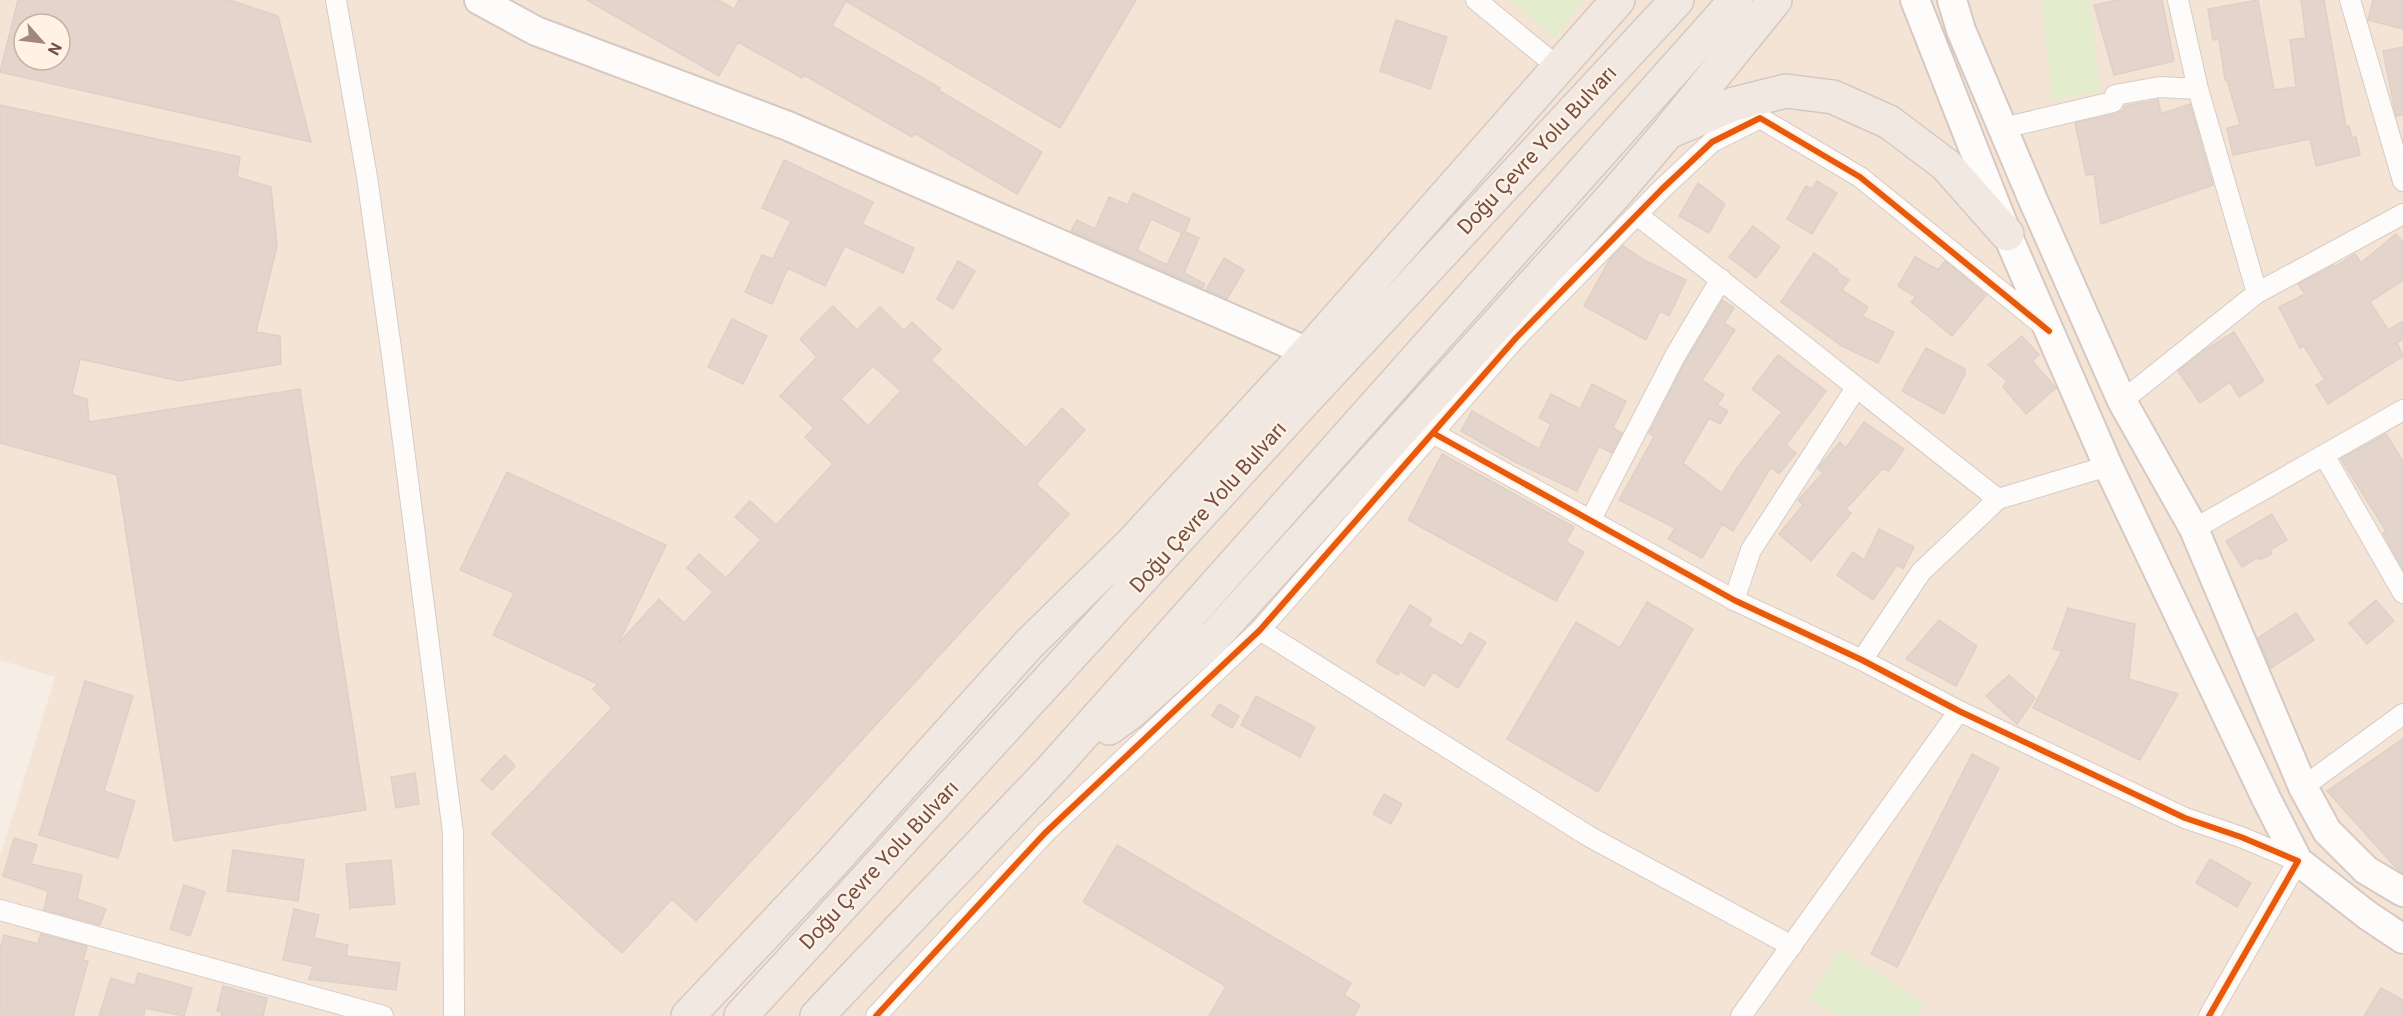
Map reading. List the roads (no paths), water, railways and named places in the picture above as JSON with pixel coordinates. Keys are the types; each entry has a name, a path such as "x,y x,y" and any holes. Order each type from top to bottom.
{"highway":[{"path":"688,1016 831,864 1029,644 1133,542 1308,352 1618,0"},
{"name":"Doğu Çevre Yolu Bulvarı","path":"741,1016 1305,400 1677,0"},
{"path":"817,1016 1052,769 1736,0"},
{"path":"1052,769 1131,712 1213,638 1668,132 1772,1"},
{"path":"1668,132 1734,104 1786,91 1833,97 1889,122 1946,165 2007,234"}],"main road":[{"path":"479,0 537,31 788,126 1308,352"},
{"path":"1915,0 2007,234 2108,466 2298,861 2367,915 2403,939"},
{"path":"1952,0 1961,30 2122,401 2194,529 2303,787 2327,831 2366,870 2403,892"}],"street":[{"path":"336,0 378,259 452,821 454,1016"},
{"path":"1476,0 1559,68"},
{"path":"2178,0 2198,89 2257,293"},
{"path":"2350,0 2403,181"},
{"path":"2003,128 2113,102 2115,95 2160,87 2198,89"},
{"path":"1045,833 1260,630 1516,338 1712,142 1760,118 1860,177 2049,331"},
{"path":"2122,401 2257,293 2403,214"},
{"path":"1637,215 1998,499"},
{"path":"1590,521 1675,356 1721,279"},
{"path":"1734,600 1751,550 1856,388"},
{"path":"2194,529 2403,410"},
{"path":"1433,433 1734,600 1863,660 1959,711 2185,818 2241,837 2298,861 2209,1016"},
{"path":"2324,455 2403,593"},
{"path":"1863,660 1921,572 1998,499 2108,466"},
{"path":"1260,630 1590,837 1792,946"},
{"path":"876,1016 1045,833 1213,638"},
{"path":"1741,1016 1959,711"},
{"path":"2303,787 2403,714"},
{"path":"0,910 383,1016"}]}
